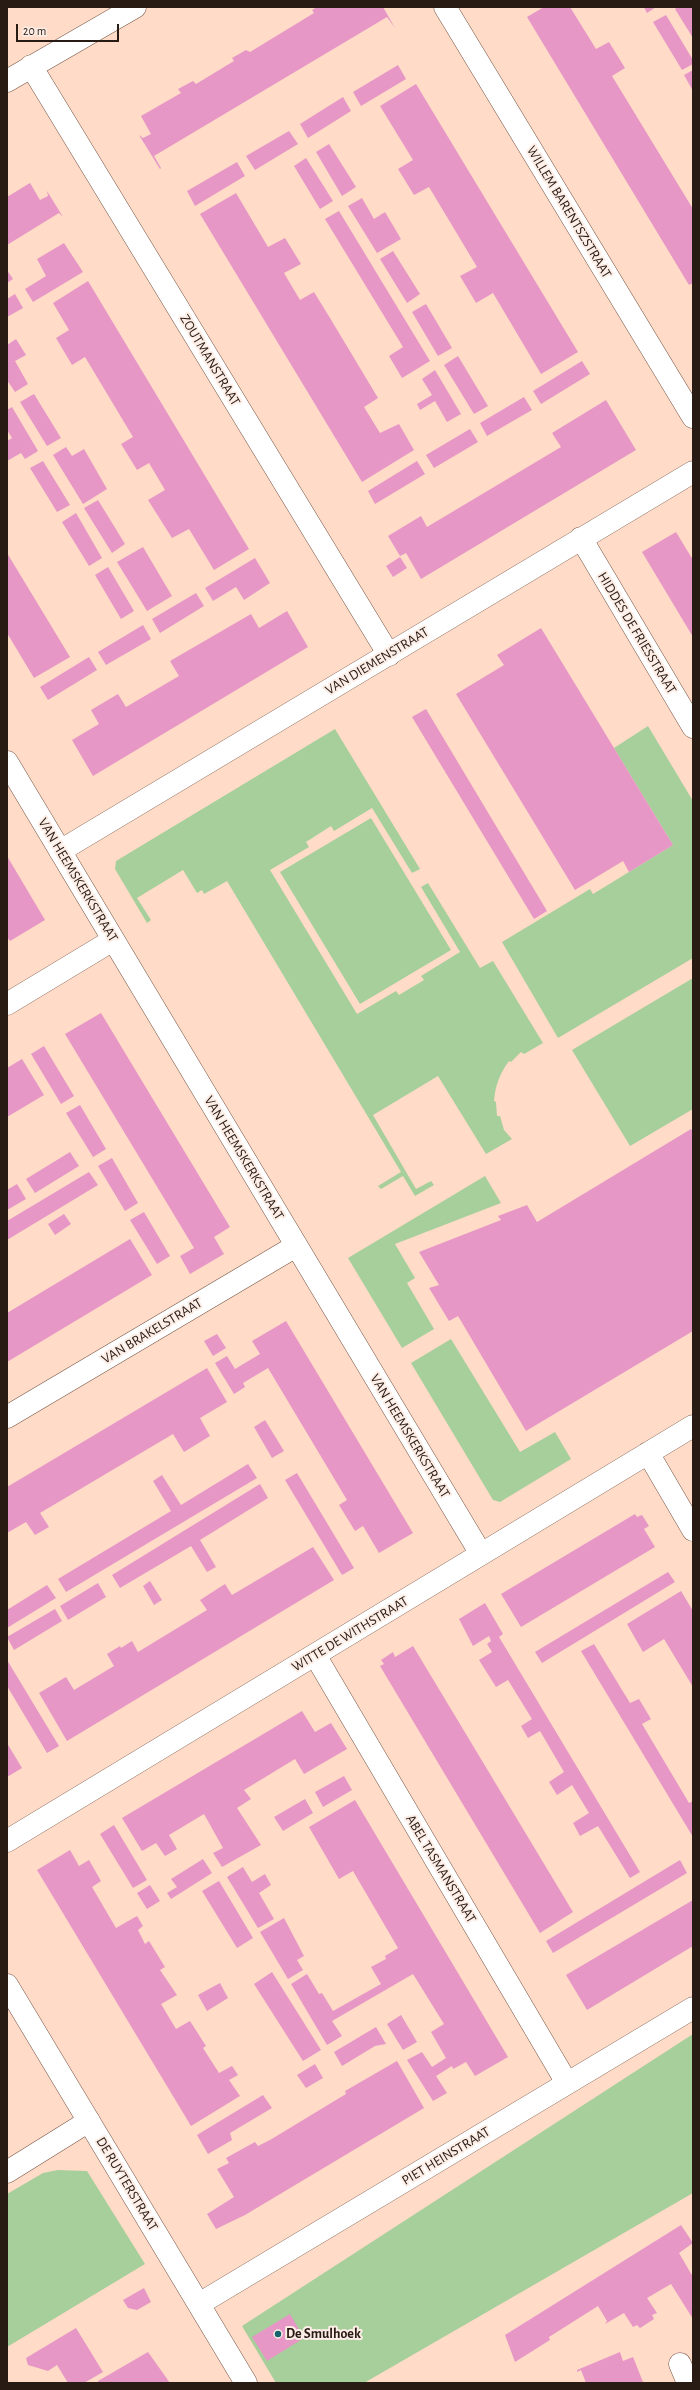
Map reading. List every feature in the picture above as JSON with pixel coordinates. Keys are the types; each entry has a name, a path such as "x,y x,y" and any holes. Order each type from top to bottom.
{"street":[{"path":"7,81 135,7"},
{"name":"WILLEM BARENTSZSTRAAT","path":"445,7 693,417"},
{"name":"ZOUTMANSTRAAT","path":"31,66 389,654"},
{"name":"VAN DIEMENSTRAAT","path":"60,851 693,472"},
{"name":"HIDDES DE FRIESSTRAAT","path":"581,538 693,727"},
{"name":"VAN HEEMSKERKSTRAAT","path":"7,762 481,1554"},
{"path":"7,1004 113,940"},
{"name":"VAN BRAKELSTRAAT","path":"7,1417 296,1246"},
{"name":"WITTE DE WITHSTRAAT","path":"7,1841 693,1426"},
{"path":"648,1453 693,1530"},
{"name":"ABEL TASMANSTRAAT","path":"315,1655 567,2083"},
{"name":"DE RUYTERSTRAAT","path":"7,1985 246,2383"},
{"name":"PIET HEINSTRAAT","path":"199,2304 693,2008"},
{"path":"7,2172 89,2122"}],"green space":[{"path":"648,726 693,801 693,958 558,1038 502,942 590,889 593,894 673,845 614,748"},
{"path":"335,729 420,869 412,873 372,808 334,831 331,826 306,842 309,847 270,870 357,1014 396,991 399,995 424,980 421,976 460,952 421,887 428,883 480,968 493,961 543,1043 524,1054 521,1052 511,1062 509,1061 503,1070 498,1080 494,1101 496,1102 497,1116 500,1116 504,1130 512,1139 486,1154 438,1076 373,1115 416,1189 431,1181 434,1185 415,1196 403,1176 381,1189 378,1186 401,1172 227,881 204,894 202,890 197,893 183,870 137,898 151,920 147,923 115,869 116,861"},
{"path":"371,818 451,950 360,1004 280,872"},
{"path":"693,978 693,1109 630,1146 572,1050"},
{"path":"485,1176 501,1203 395,1244 415,1278 407,1283 434,1329 402,1348 348,1258"},
{"path":"451,1339 520,1452 555,1432 571,1459 500,1502 493,1500 411,1363"},
{"path":"693,2034 693,2193 364,2383 276,2383 242,2326"},
{"path":"58,2170 87,2171 145,2264 7,2347 7,2194 43,2173"}],"building":[{"path":"317,7 383,7 395,28 387,17 154,156 161,168 160,169 139,135 143,138 151,134 141,116 181,93 178,89 193,81 196,84 234,61 232,58 246,50 250,52 314,13 312,10"},
{"path":"544,7 570,7 596,49 609,42 625,68 612,76 693,209 693,283 689,285 527,17"},
{"path":"644,7 656,7 647,13"},
{"path":"678,7 693,8 693,38 675,9"},
{"path":"666,15 693,60 693,64 682,70 653,22"},
{"path":"398,65 406,79 361,106 353,92"},
{"path":"693,70 693,91 684,75"},
{"path":"416,84 578,352 541,374 493,293 476,303 460,276 477,267 429,187 414,195 398,169 413,160 380,106"},
{"path":"343,97 351,111 308,138 300,124"},
{"path":"289,131 298,144 255,170 246,156"},
{"path":"329,144 356,187 342,196 316,152"},
{"path":"306,158 333,201 320,209 294,166"},
{"path":"237,162 245,176 195,206 187,191"},
{"path":"30,183 40,200 48,196 47,191 63,217 59,213 7,245 7,197"},
{"path":"236,193 268,247 285,238 301,264 284,273 300,300 314,292 378,398 364,407 380,433 399,424 414,450 362,482 200,214"},
{"path":"362,198 374,219 385,212 401,239 377,253 348,206"},
{"path":"339,211 430,361 402,378 389,356 403,347 325,219"},
{"path":"64,243 83,272 33,302 25,289 46,276 37,259"},
{"path":"393,251 420,294 407,303 380,259"},
{"path":"7,270 13,279 7,283"},
{"path":"88,281 249,549 214,570 189,529 172,538 148,500 165,490 149,463 137,470 121,444 133,437 85,357 72,365 56,338 69,330 53,303"},
{"path":"15,294 23,308 7,317 7,299"},
{"path":"426,304 452,348 438,356 412,312"},
{"path":"16,339 26,355 15,361 28,384 15,392 7,380 7,345"},
{"path":"458,356 488,406 474,414 444,365"},
{"path":"582,361 590,374 541,404 533,391"},
{"path":"435,370 461,414 447,422 435,401 420,410 417,404 432,395 422,379"},
{"path":"34,394 61,438 47,446 20,402"},
{"path":"524,397 532,410 487,436 480,423"},
{"path":"606,400 636,450 421,579 406,553 400,556 388,536 421,516 427,527 561,447 552,433"},
{"path":"12,407 38,451 25,459 21,453 7,461 7,441 12,438 7,430 7,410"},
{"path":"470,429 478,442 434,468 426,455"},
{"path":"66,447 72,456 84,449 107,489 83,504 53,455"},
{"path":"43,461 70,505 57,512 30,468"},
{"path":"417,461 425,474 375,504 368,491"},
{"path":"98,500 125,544 112,553 84,508"},
{"path":"76,513 102,558 89,566 62,522"},
{"path":"676,532 693,560 693,637 642,552"},
{"path":"143,547 172,596 147,611 117,562"},
{"path":"7,553 70,657 34,678 7,633"},
{"path":"400,557 407,568 393,577 386,566"},
{"path":"255,558 270,583 244,600 236,587 213,601 205,588"},
{"path":"108,567 134,611 121,619 95,575"},
{"path":"196,593 204,606 160,633 152,619"},
{"path":"287,611 308,647 93,776 72,740 99,724 91,710 118,694 126,707 179,676 170,661 251,614 259,628"},
{"path":"143,625 151,639 106,665 98,652"},
{"path":"541,628 673,845 629,872 623,861 575,890 456,694 504,665 497,655"},
{"path":"89,657 97,670 48,700 40,687"},
{"path":"426,709 547,911 534,919 412,717"},
{"path":"7,856 45,920 10,941 7,937"},
{"path":"101,1013 230,1227 214,1237 224,1254 190,1274 180,1256 194,1248 65,1034"},
{"path":"44,1046 74,1096 61,1104 31,1054"},
{"path":"22,1059 44,1095 7,1117 7,1068"},
{"path":"80,1105 106,1149 93,1157 66,1113"},
{"path":"691,1129 693,1132 693,1331 526,1431 458,1316 449,1321 429,1288 439,1285 419,1252 501,1220 498,1216 527,1205 537,1222"},
{"path":"70,1152 79,1166 35,1193 26,1179"},
{"path":"112,1158 138,1203 125,1211 98,1166"},
{"path":"89,1172 98,1185 7,1240 7,1221"},
{"path":"17,1184 26,1199 7,1210 7,1190"},
{"path":"144,1212 170,1256 157,1264 130,1220"},
{"path":"64,1214 71,1224 55,1235 48,1224"},
{"path":"130,1239 152,1275 7,1362 7,1313"},
{"path":"286,1321 413,1533 379,1553 363,1526 355,1531 339,1505 347,1500 268,1368 243,1383 245,1387 234,1394 215,1363 227,1356 235,1369 260,1354 252,1341"},
{"path":"217,1334 226,1348 213,1356 204,1341"},
{"path":"207,1368 227,1402 200,1418 210,1436 184,1452 173,1434 40,1513 49,1527 35,1535 26,1522 7,1533 7,1487"},
{"path":"265,1420 284,1451 272,1458 254,1427"},
{"path":"248,1464 257,1478 66,1592 58,1579 171,1511 153,1481 162,1475 181,1505"},
{"path":"297,1473 354,1568 342,1575 285,1480"},
{"path":"260,1484 268,1498 200,1540 216,1567 207,1572 191,1546 120,1588 112,1575"},
{"path":"635,1514 637,1517 642,1515 649,1526 644,1529 655,1547 521,1627 501,1594"},
{"path":"313,1547 334,1580 67,1741 39,1693 66,1677 74,1690 114,1666 107,1654 120,1646 121,1648 132,1641 138,1652 207,1610 200,1600 225,1584 232,1595"},
{"path":"668,1572 675,1582 542,1663 535,1652"},
{"path":"150,1581 162,1600 154,1605 143,1586"},
{"path":"98,1583 106,1597 68,1620 60,1606"},
{"path":"47,1585 56,1598 7,1628 7,1610"},
{"path":"681,1591 693,1611 693,1687 664,1639 643,1652 627,1624"},
{"path":"485,1603 503,1634 499,1637 640,1872 630,1878 598,1826 580,1836 573,1823 589,1813 572,1785 557,1795 549,1782 564,1772 540,1731 528,1738 521,1726 532,1719 508,1680 496,1687 479,1660 492,1652 487,1644 491,1641 489,1636 473,1646 459,1619"},
{"path":"55,1609 62,1621 14,1650 7,1637"},
{"path":"594,1644 630,1703 639,1699 651,1719 642,1724 689,1803 693,1801 693,1837 581,1651"},
{"path":"413,1646 573,1912 540,1933 380,1666 384,1664 381,1660 393,1652 395,1657"},
{"path":"7,1660 59,1746 47,1753 7,1686"},
{"path":"302,1711 315,1732 331,1723 347,1749 304,1774 295,1759 244,1790 251,1799 237,1808 261,1845 222,1867 213,1853 223,1848 204,1814 169,1835 177,1849 165,1856 156,1843 142,1851 122,1818"},
{"path":"7,1743 22,1768 7,1777"},
{"path":"344,1776 352,1790 323,1807 315,1792"},
{"path":"305,1799 313,1813 283,1831 274,1817"},
{"path":"355,1800 508,2057 475,2076 466,2062 453,2069 452,2066 436,2076 447,2093 433,2101 407,2060 422,2052 432,2067 446,2058 431,2032 444,2024 413,1974 332,2021 342,2036 327,2045 291,1984 307,1974 319,1994 322,1993 333,2011 381,1984 371,1967 386,1959 385,1956 398,1948 353,1871 339,1879 309,1827"},
{"path":"114,1825 147,1880 133,1888 100,1834"},
{"path":"70,1850 79,1866 89,1860 101,1881 92,1887 116,1928 137,1916 143,1926 138,1930 145,1944 149,1941 165,1967 160,1970 177,1995 161,2004 176,2029 190,2021 206,2046 203,2048 219,2073 232,2066 238,2075 229,2080 240,2096 191,2126 37,1870"},
{"path":"203,1859 212,1873 171,1899 167,1893 177,1887 171,1879"},
{"path":"680,1860 687,1873 553,1953 546,1941"},
{"path":"243,1867 252,1882 265,1874 271,1885 259,1893 274,1919 258,1928 227,1877"},
{"path":"219,1881 253,1938 237,1948 202,1891"},
{"path":"150,1885 160,1901 147,1909 137,1893"},
{"path":"693,1900 693,1946 587,2010 566,1975"},
{"path":"284,1918 304,1956 297,1960 303,1970 288,1979 260,1932"},
{"path":"272,1972 321,2050 303,2061 254,1984"},
{"path":"220,1983 228,1998 207,2011 198,1995"},
{"path":"401,2015 417,2042 403,2050 387,2024"},
{"path":"376,2027 386,2044 375,2046 342,2066 334,2052"},
{"path":"397,2061 424,2108 245,2215 216,2229 207,2214 234,2197 217,2169 229,2163 226,2158 255,2142 258,2146 270,2140 346,2094 345,2091"},
{"path":"315,2064 323,2078 306,2088 297,2075"},
{"path":"263,2095 272,2108 230,2133 232,2140 208,2154 197,2135"},
{"path":"681,2225 693,2243 679,2253 693,2277 693,2319 671,2284 647,2298 657,2313 652,2315 654,2319 640,2328 637,2325 633,2327 624,2313 605,2324 607,2321 598,2306 549,2337 550,2340 515,2362 505,2335"},
{"path":"144,2288 151,2302 137,2310 128,2308 123,2300"},
{"path":"290,2314 304,2338 267,2361 252,2337"},
{"path":"76,2328 103,2372 84,2383 68,2383 57,2365 48,2371 28,2365 26,2358"},
{"path":"148,2352 170,2383 99,2383 98,2381"},
{"path":"620,2352 623,2361 633,2357 643,2382 586,2383 581,2370 577,2372 577,2370"}],"place":[{"name":"De Smulhoek","path":"278,2334"}]}
